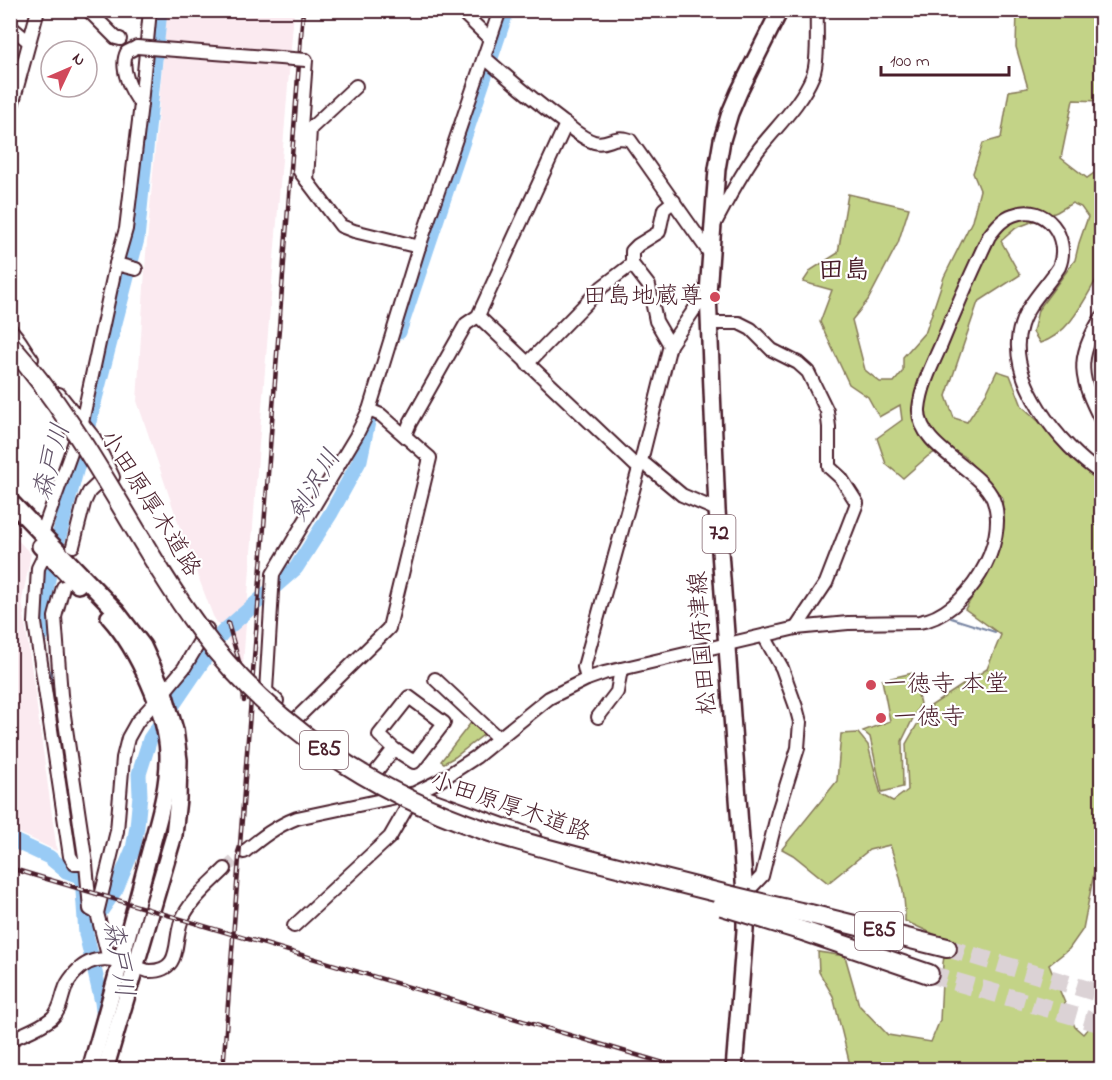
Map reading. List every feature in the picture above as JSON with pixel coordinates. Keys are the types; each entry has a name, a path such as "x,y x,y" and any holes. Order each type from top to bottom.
{"highway":[{"name":"小田原厚木道路","path":"10,345 27,364 93,458 200,630 228,665 260,697 315,744 381,785 428,808 483,829 544,848 710,892 808,923 929,974"},
{"name":"小田原厚木道路","path":"10,362 47,409 163,592 192,635 222,672 253,705 279,728 309,751 374,792 480,839 730,909 947,948"}],"main road":[{"name":"松田国府津線","path":"734,1070 745,930 745,894 717,510 708,293 717,169 722,140 730,113 780,10"},
{"path":"10,501 43,543"},
{"path":"10,516 43,543 67,557 117,612 143,646 176,740 179,760 174,835 122,963 114,1039 105,1070"},
{"path":"90,1070 122,963 165,792 168,754 162,705"}],"street":[{"path":"10,113 38,10"},
{"path":"88,10 116,38 120,39"},
{"path":"80,864 70,856 35,622 38,568 43,543 82,422 116,264 126,229 150,10"},
{"path":"460,10 490,39"},
{"path":"500,10 419,247 374,412 356,436 273,574 266,691 296,719 341,752 375,773 415,793 545,840 745,894 762,876 798,748 800,722 782,668 764,636"},
{"path":"712,229 744,170 796,106 812,76 815,65 818,10"},
{"path":"10,26 29,42"},
{"path":"141,104 131,90 124,65 127,52 137,47 306,60 298,168 341,226 419,247"},
{"path":"484,58 579,135 594,142 604,143 620,137 630,140 711,255"},
{"path":"307,181 310,129 356,86"},
{"path":"405,435 466,324 478,316 566,124"},
{"path":"670,345 656,321 649,286 632,264 632,251 638,244 659,232 664,210 674,201"},
{"path":"244,852 269,832 297,818 415,793 459,768 549,698 587,679 796,628 848,623 929,621 941,616 963,598 982,570 996,529 997,513 987,487 944,452 925,429 919,411 925,383 989,236 1003,220 1016,213 1039,215 1052,223 1058,230 1063,246 1062,261 1059,267 1025,314 1017,342 1017,353 1023,377 1036,402 1074,453 1099,472"},
{"path":"116,264 136,269"},
{"path":"527,364 602,287 632,264"},
{"path":"587,679 584,668 640,465 670,345 708,293"},
{"path":"478,316 635,465 646,465 682,495 717,510"},
{"path":"1101,316 1090,333 1082,357 1085,388 1101,422"},
{"path":"709,323 739,322 751,329 772,350 798,363 808,372 827,411 829,467 841,478 857,503 826,583 796,628"},
{"path":"10,329 20,339 23,349 94,438 110,472 208,627 162,705 137,722 128,738 123,758 117,831 97,913"},
{"path":"296,719 389,628 430,458 405,435 374,412"},
{"path":"67,557 89,492 110,472"},
{"path":"63,586 56,617 80,864 90,909 97,913 122,963"},
{"path":"598,717 617,692 621,669"},
{"path":"435,680 498,738"},
{"path":"410,697 444,723 414,762 394,749 379,735 410,697"},
{"path":"375,773 394,749"},
{"path":"294,926 390,837 415,793"},
{"path":"10,1040 40,1026 53,1017 60,1006 69,980 84,964 96,959 154,972 170,963 176,953 182,916 225,869"}],"shaded area":[{"path":"167,11 294,11 243,665 213,616 182,534 137,401 146,254"},
{"path":"11,533 31,554 22,600 57,851 11,829"}],"green space":[{"path":"1017,11 1097,11 1101,19 1101,101 1073,100 1061,158 1087,178 1101,171 1101,275 1068,324 1051,339 1040,343 1033,332 1038,310 1075,260 1088,217 1081,207 1072,203 1057,212 1016,228 1001,241 1020,275 978,302 946,396 954,418 967,422 987,392 997,371 1010,375 1022,406 1101,479 1101,860 1095,868 1083,929 1069,949 1049,965 1075,1027 1083,1034 1101,1014 1101,1069 851,1069 833,996 819,972 818,952 845,956 859,1005 888,1035 931,1042 940,1020 943,963 947,940 905,921 901,883 890,845 869,850 828,883 782,849 837,781 841,734 858,733 868,745 881,795 893,801 908,790 906,744 926,709 987,669 1001,635 965,609 997,556 1003,498 964,456 946,446 928,456 903,478 886,464 877,438 902,420 900,405 879,417 868,397 849,384 820,322 832,290 803,282 811,270 838,253 848,194 909,208 898,243 868,300 852,320 865,370 880,382 894,382 903,371 903,357 926,331 944,277 972,221 980,190 973,173 983,143 1001,138 1009,91 1028,88 1016,47"},
{"path":"913,673 920,704 902,741 903,787 882,792 870,737 863,731 890,721 882,680"},
{"path":"473,720 487,732 455,757 444,763 441,761"}],"waterway":[{"name":"森戸川","path":"42,636 40,625 49,574 137,239 160,10"},
{"name":"剣沢川","path":"399,332 507,10"},
{"name":"剣沢川","path":"94,921 116,889 133,849 140,795 139,774 150,739 222,633 296,568 331,513 360,460 373,408"},
{"path":"951,618 995,632"},
{"name":"森戸川","path":"49,677 82,877 86,934 104,1020"},
{"path":"10,839 49,857 66,871 82,877"}],"tunnel":[{"path":"225,869 244,852"},
{"path":"947,948 1102,994"},
{"path":"929,974 1102,1024"}],"railway":[{"path":"223,1070 303,10"},
{"path":"228,623 242,672 244,701"},
{"path":"10,868 687,1070"}],"place":[{"name":"田島地蔵尊","path":"715,297"},
{"name":"一徳寺 本堂","path":"871,685"},
{"name":"一徳寺","path":"881,718"}],"district":[{"name":"田島","path":"844,272"}]}
